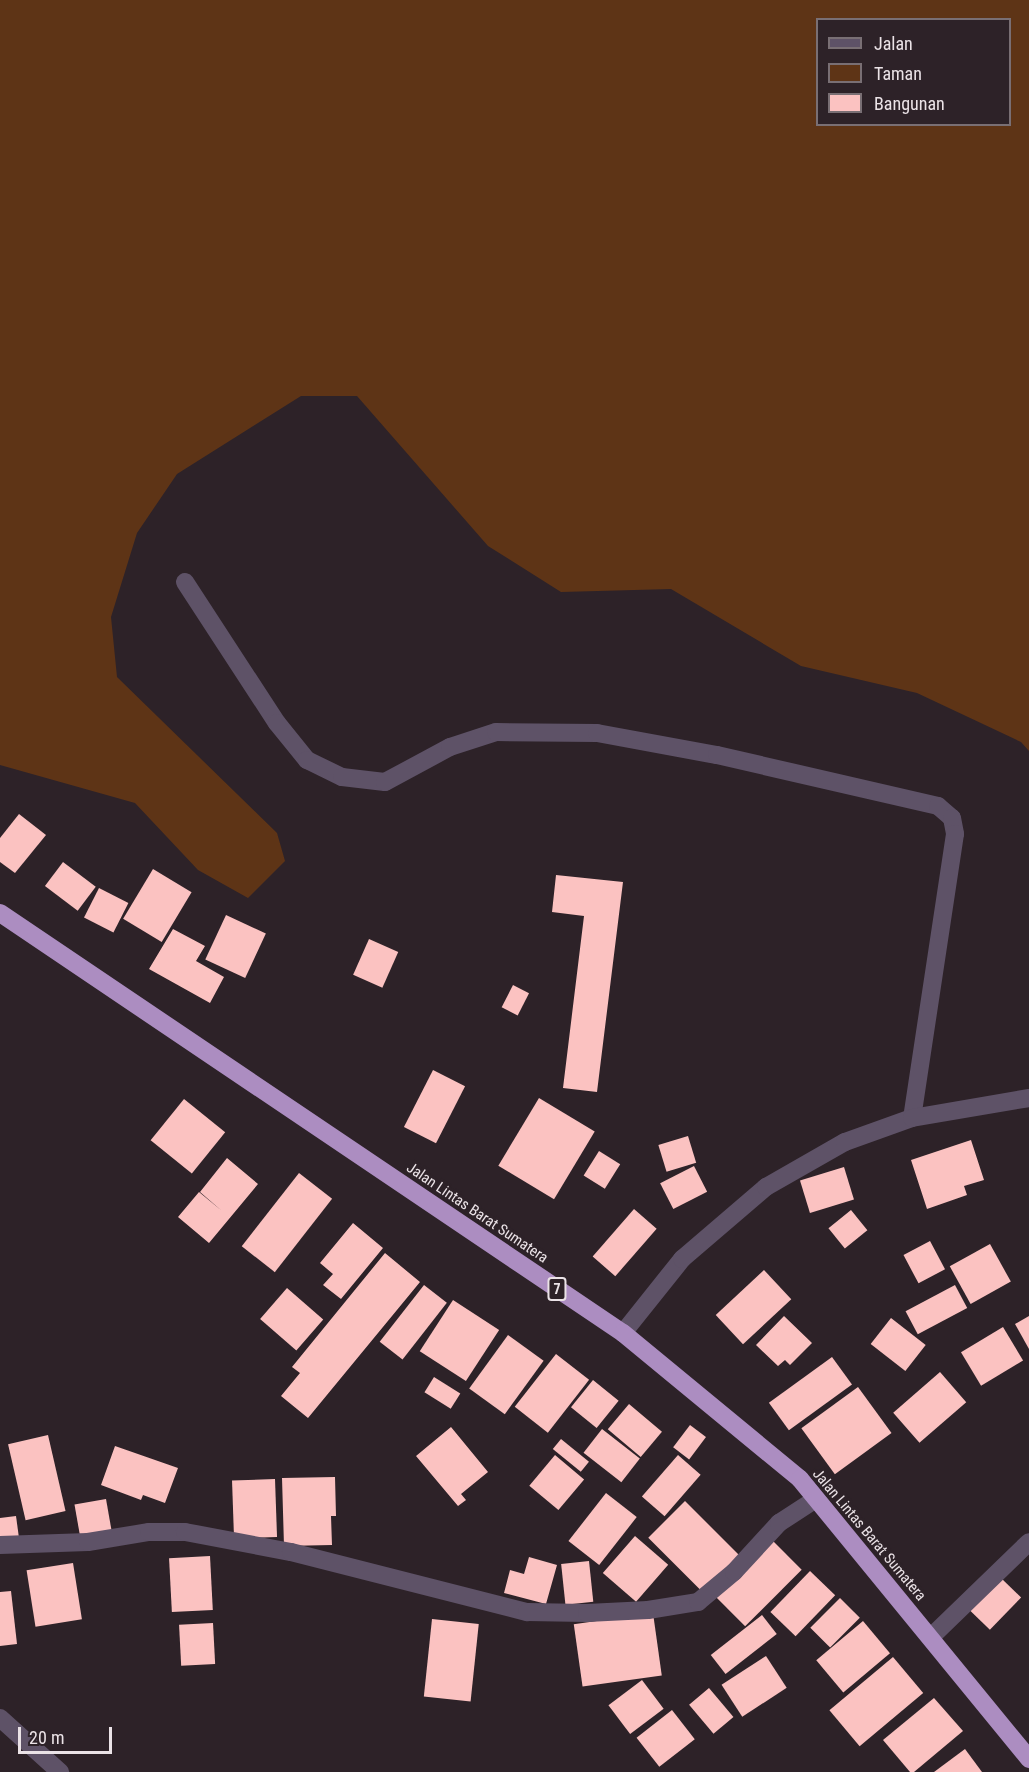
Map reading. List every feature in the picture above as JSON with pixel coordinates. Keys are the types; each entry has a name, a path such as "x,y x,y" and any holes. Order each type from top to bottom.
{"highway":[{"name":"Jalan Lintas Barat Sumatera","path":"0,914 623,1333 800,1479 1029,1759"}],"street":[{"path":"185,582 277,723 307,760 342,777 385,782 450,747 496,732 597,733 717,755 938,806 952,818 955,834 912,1118"},
{"path":"623,1333 682,1260 766,1187 845,1142 912,1118 1029,1098"},
{"path":"0,1545 88,1542 149,1532 185,1532 291,1552 527,1612 628,1611 698,1602 734,1572 779,1523 816,1499"},
{"path":"931,1637 1029,1542"},
{"path":"0,1718 60,1772"}],"green space":[{"path":"0,0 1029,0 1029,751 1021,742 917,693 801,666 671,589 561,592 488,546 357,396 301,396 177,474 137,533 111,617 117,677 277,833 285,861 248,898 198,870 135,803 0,765"}],"building":[{"path":"19,814 46,835 15,873 0,862 0,838"},
{"path":"63,862 96,887 78,911 45,886"},
{"path":"153,869 192,892 162,942 123,919"},
{"path":"556,875 623,882 597,1092 563,1088 584,916 552,912"},
{"path":"99,888 128,903 113,932 84,917"},
{"path":"226,915 266,934 245,978 205,959"},
{"path":"173,929 205,946 196,961 224,977 210,1003 149,969"},
{"path":"369,939 398,952 382,988 353,975"},
{"path":"513,985 529,993 518,1015 502,1007"},
{"path":"433,1070 465,1086 436,1143 404,1127"},
{"path":"539,1098 595,1131 554,1199 498,1166"},
{"path":"184,1099 225,1132 192,1174 151,1140"},
{"path":"688,1136 696,1163 667,1172 658,1145"},
{"path":"971,1140 984,1180 964,1186 967,1195 927,1209 911,1160"},
{"path":"599,1151 620,1164 605,1189 584,1176"},
{"path":"227,1158 258,1184 209,1243 178,1217 199,1192 222,1211 200,1192"},
{"path":"694,1166 707,1192 673,1209 660,1183"},
{"path":"844,1167 854,1200 810,1213 800,1180"},
{"path":"299,1173 332,1199 275,1272 242,1246"},
{"path":"634,1209 657,1229 615,1276 593,1257"},
{"path":"851,1210 867,1230 845,1248 828,1228"},
{"path":"353,1223 383,1248 341,1299 323,1285 333,1274 320,1263"},
{"path":"930,1241 945,1269 919,1283 904,1255"},
{"path":"990,1244 1011,1282 971,1304 950,1266"},
{"path":"385,1253 420,1282 308,1418 281,1396 300,1373 292,1367"},
{"path":"764,1270 791,1299 743,1344 716,1315"},
{"path":"424,1285 447,1303 403,1360 380,1342"},
{"path":"955,1285 967,1308 918,1334 906,1311"},
{"path":"287,1288 323,1319 296,1350 260,1319"},
{"path":"453,1300 499,1330 466,1381 420,1351"},
{"path":"784,1316 812,1343 790,1365 785,1360 778,1366 756,1345"},
{"path":"1029,1316 1029,1349 1015,1324"},
{"path":"891,1318 926,1345 905,1371 871,1344"},
{"path":"1003,1327 1023,1360 981,1386 961,1352"},
{"path":"508,1335 544,1361 505,1414 469,1388"},
{"path":"556,1354 589,1380 548,1433 515,1407"},
{"path":"832,1357 852,1385 789,1430 769,1403"},
{"path":"940,1372 966,1402 919,1443 893,1413"},
{"path":"434,1377 460,1393 451,1409 424,1392"},
{"path":"593,1380 619,1401 597,1428 571,1407"},
{"path":"858,1387 892,1433 835,1474 801,1428"},
{"path":"629,1404 662,1432 641,1457 608,1429"},
{"path":"690,1425 706,1437 689,1459 673,1447"},
{"path":"451,1427 488,1472 461,1494 466,1500 458,1506 416,1456"},
{"path":"602,1429 640,1459 621,1482 584,1453"},
{"path":"48,1435 66,1511 26,1520 8,1444"},
{"path":"561,1439 589,1462 581,1472 553,1449"},
{"path":"115,1446 178,1468 165,1503 143,1495 141,1500 101,1485"},
{"path":"555,1455 584,1479 558,1510 529,1486"},
{"path":"678,1455 701,1475 665,1516 642,1497"},
{"path":"335,1477 336,1516 331,1516 332,1545 284,1546 282,1478"},
{"path":"275,1479 277,1537 234,1538 232,1481"},
{"path":"606,1493 637,1517 599,1565 568,1541"},
{"path":"106,1499 112,1534 81,1540 74,1505"},
{"path":"685,1501 742,1558 706,1595 648,1538"},
{"path":"16,1516 19,1538 0,1540 0,1518"},
{"path":"635,1536 668,1565 636,1602 603,1573"},
{"path":"772,1540 802,1570 745,1626 715,1597"},
{"path":"210,1556 213,1610 172,1612 169,1558"},
{"path":"529,1557 557,1565 546,1604 504,1593 510,1570 524,1574"},
{"path":"589,1561 593,1602 565,1605 561,1564"},
{"path":"73,1563 82,1619 35,1627 27,1570"},
{"path":"810,1571 835,1595 796,1636 770,1612"},
{"path":"1001,1578 1021,1597 990,1630 970,1610"},
{"path":"11,1591 17,1644 0,1646 0,1592"},
{"path":"840,1598 860,1618 830,1647 810,1628"},
{"path":"653,1613 662,1675 583,1687 574,1624"},
{"path":"762,1615 777,1634 726,1674 711,1655"},
{"path":"432,1619 479,1624 471,1701 424,1697"},
{"path":"863,1621 890,1653 843,1692 816,1660"},
{"path":"213,1623 215,1664 181,1666 179,1625"},
{"path":"766,1656 787,1688 742,1717 722,1685"},
{"path":"893,1657 923,1693 860,1746 829,1710"},
{"path":"642,1680 664,1709 630,1734 608,1705"},
{"path":"709,1688 733,1717 714,1734 689,1705"},
{"path":"934,1698 963,1731 914,1772 910,1772 883,1740"},
{"path":"672,1710 695,1739 659,1767 637,1738"},
{"path":"965,1749 982,1772 934,1772"}]}
